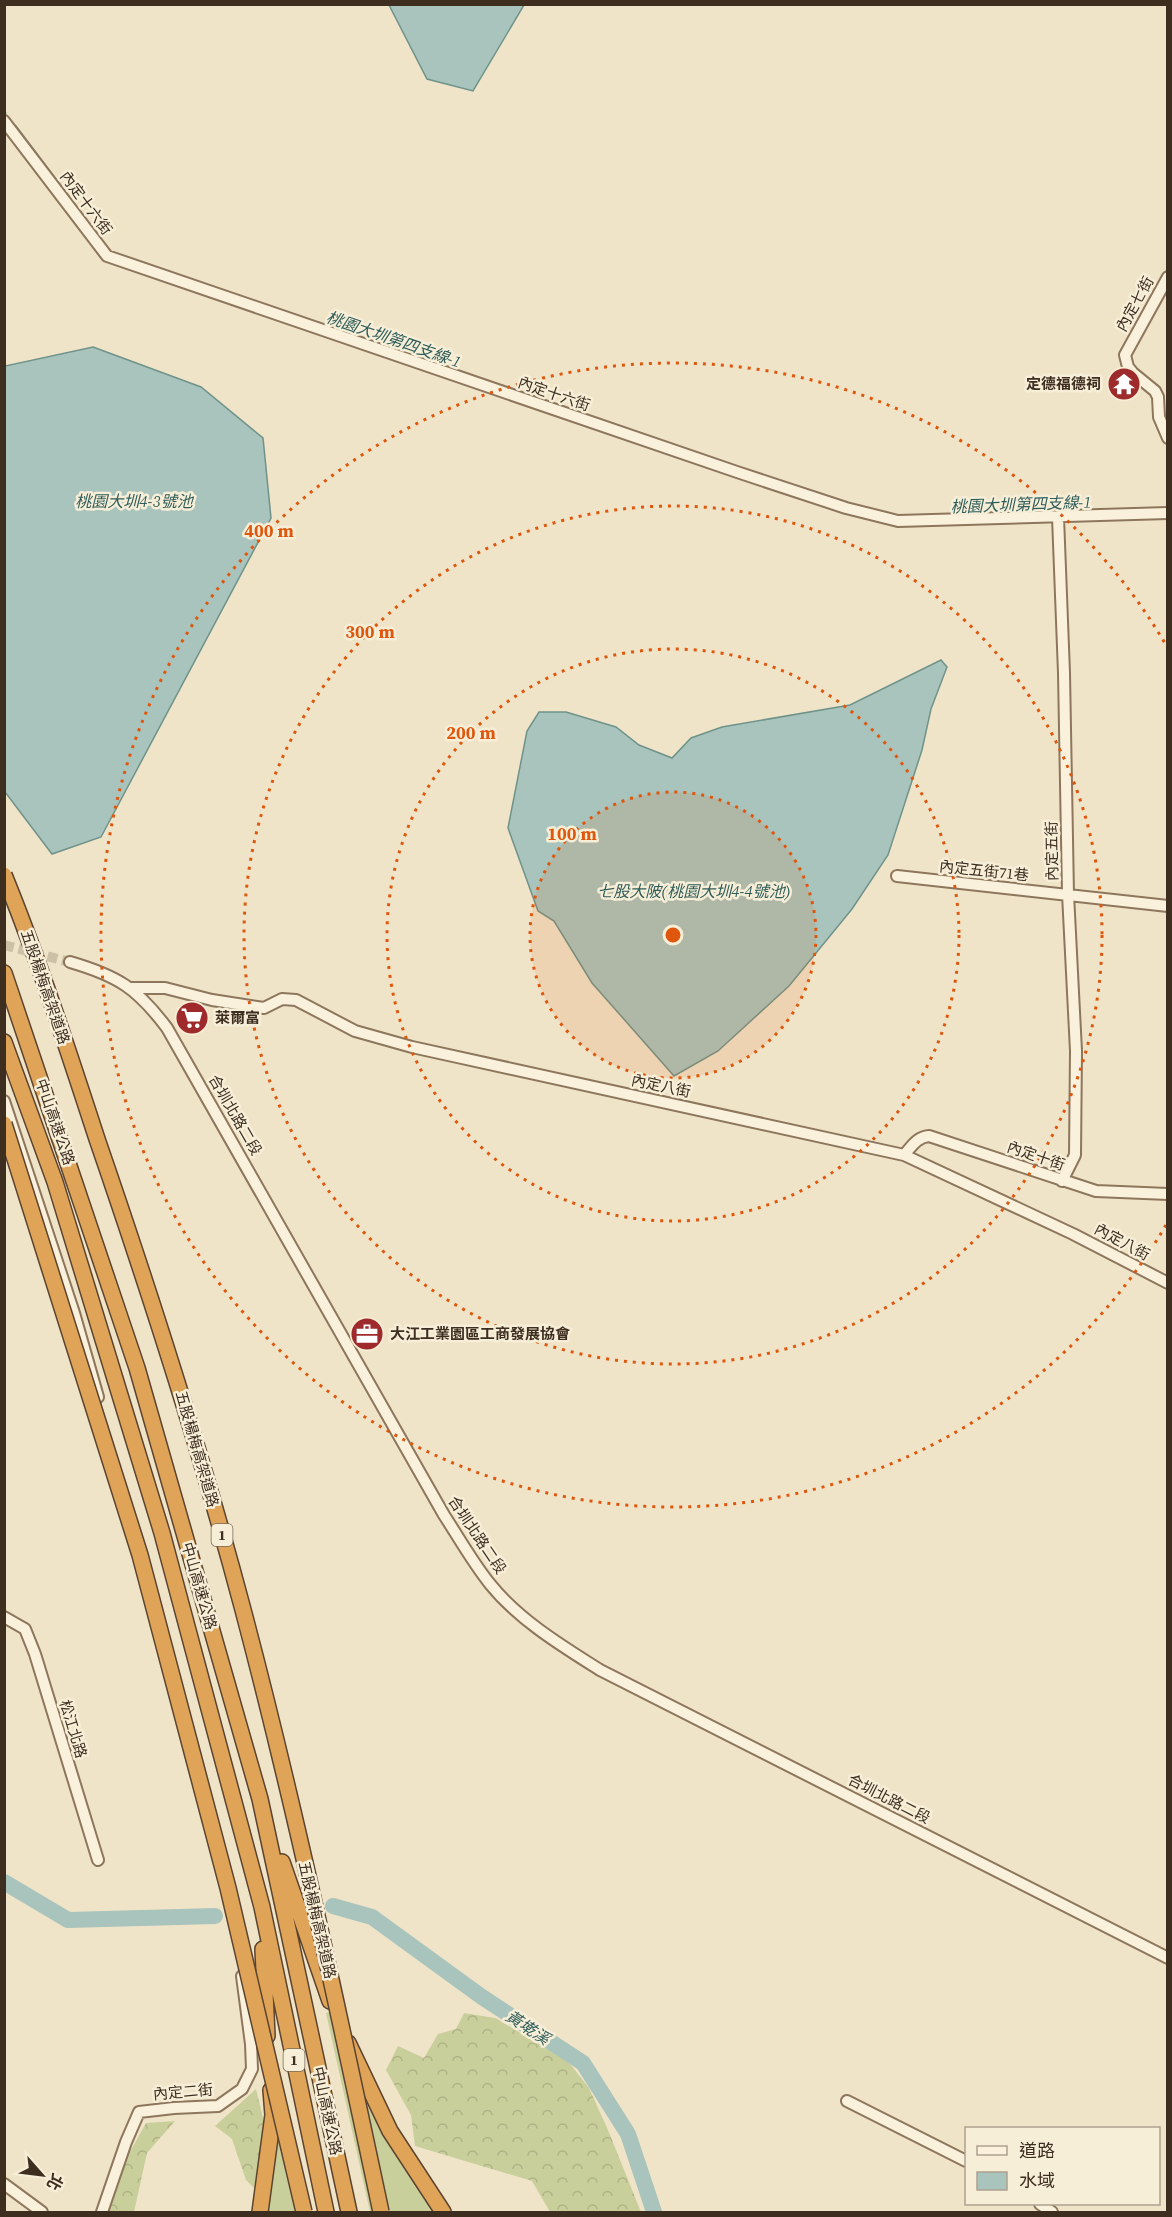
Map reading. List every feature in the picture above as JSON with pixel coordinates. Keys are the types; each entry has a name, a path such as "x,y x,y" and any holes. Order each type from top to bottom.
{"highway":[{"name":"五股楊梅高架道路","path":"4,875 44,982 152,1300 241,1604 276,1741 381,2212"},
{"name":"中山高速公路","path":"4,973 137,1368 260,1799 349,2212"},
{"name":"中山高速公路","path":"4,1042 55,1182 162,1533 262,1907 326,2212"},
{"name":"1","path":"4,1124 140,1555 228,1888 304,2212"},
{"path":"260,1799 337,2021 390,2131 443,2212"},
{"path":"260,2212 273,2115 266,2026 262,1907"}],"street":[{"name":"內定十六街","path":"4,121 107,256 737,472 846,508 893,519 1167,513"},
{"name":"內定七街","path":"1167,277 1125,355 1128,367 1133,373 1155,391 1158,397 1159,417 1167,438"},
{"name":"內定五街","path":"1058,517 1064,673 1068,894 1076,1050 1075,1155 1062,1181"},
{"name":"內定五街71巷","path":"897,876 1167,906"},
{"name":"合圳北路二段","path":"70,962 107,975 132,988 152,1008 167,1028 444,1515 491,1585 523,1616 552,1641 600,1670 1167,1958"},
{"name":"內定八街","path":"132,988 165,988 212,1000 264,1008 282,999 296,1000 355,1031 412,1047 904,1155 1073,1234 1167,1283"},
{"name":"內定二街","path":"4,1101 74,1313 217,1818 236,1930 251,2044 252,2069 242,2089 218,2106 139,2112 102,2212"},
{"name":"內定十街","path":"904,1155 915,1141 929,1136 1096,1191 1167,1194"},
{"name":"松江北路","path":"4,1617 24,1629 35,1654 98,1860"},
{"path":"847,2101 965,2160"},
{"path":"4,2184 42,2212"}],"green space":[{"path":"329,2012 391,2144 435,2212 370,2212 326,2013"},
{"path":"464,2013 495,2018 567,2060 589,2088 641,2212 550,2212 532,2181 415,2146 411,2115 386,2070 398,2046 424,2058 438,2034 456,2029"},
{"path":"256,2089 265,2126 254,2188 246,2180 232,2139 215,2126"},
{"path":"175,2121 147,2153 134,2212 109,2212 127,2157 146,2123"},
{"path":"278,2125 298,2212 267,2212"}],"water":[{"path":"389,5 524,5 473,91 427,79"},
{"name":"桃園大圳4-3號池","path":"93,347 201,387 263,438 271,518 101,837 52,854 5,792 5,366"},
{"name":"七股大陂(桃園大圳4-4號池)","path":"941,660 947,667 931,709 922,750 888,855 852,909 789,986 718,1051 674,1076 592,983 554,921 538,911 508,828 527,731 539,712 566,712 616,727 639,745 672,758 691,738 722,727 850,705"}],"waterway":[{"name":"桃園大圳第四支線-1","path":"15,126 73,203"},
{"name":"黃墘溪","path":"4,1882 68,1920 215,1916"},
{"name":"黃墘溪","path":"333,1906 372,1917 482,1997 583,2063 628,2134 654,2212"}],"tunnel":[{"path":"4,945 70,962"}],"place":[{"name":"定德福德祠","path":"1124,384"},
{"name":"萊爾富","path":"192,1018"},
{"name":"大江工業園區工商發展協會","path":"367,1334"}]}
